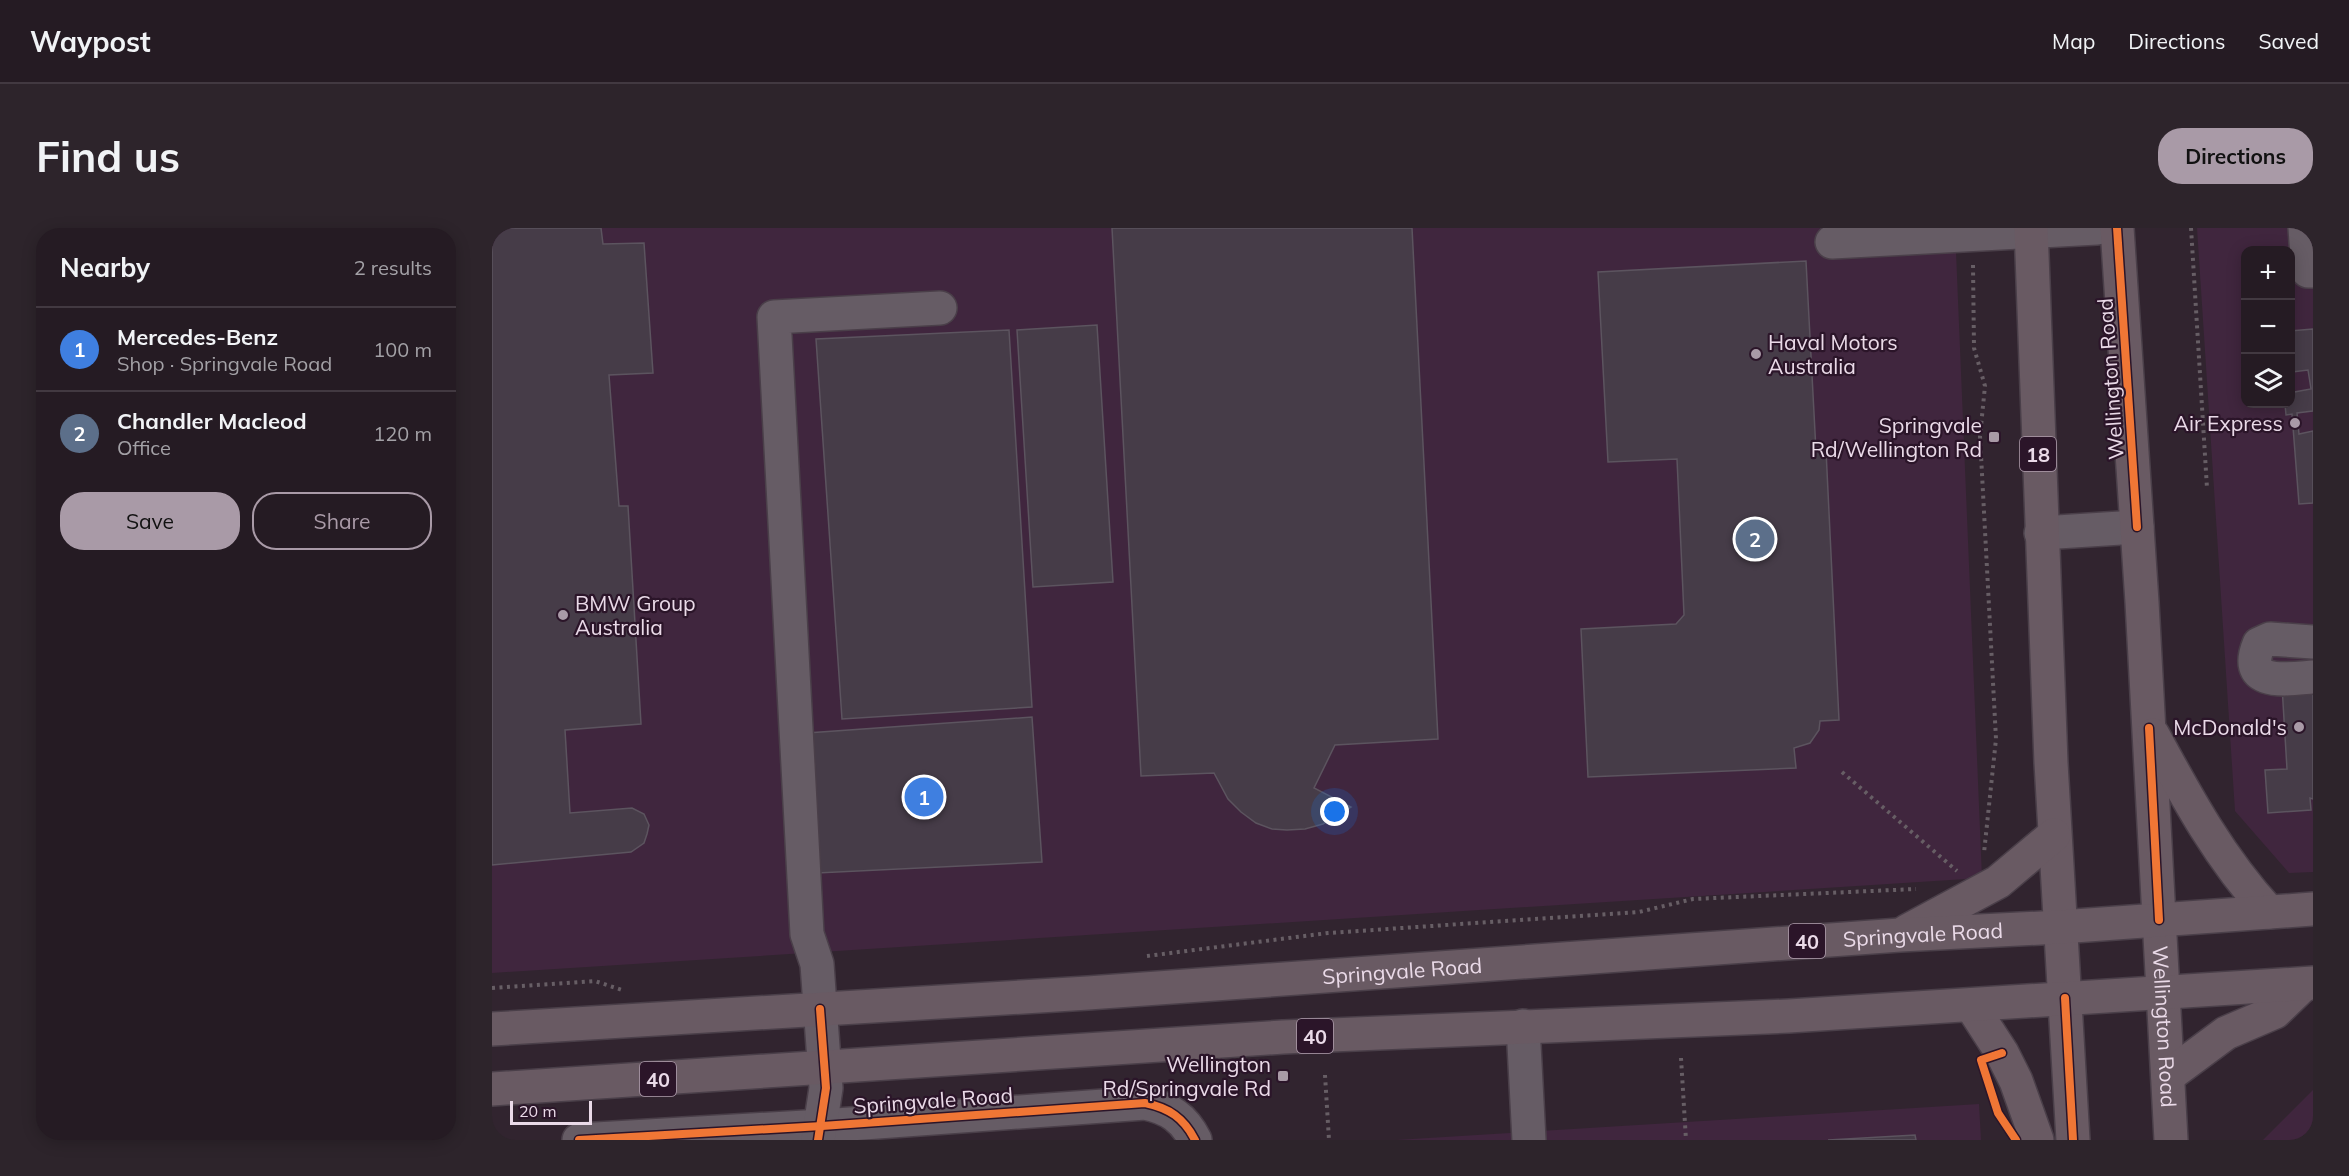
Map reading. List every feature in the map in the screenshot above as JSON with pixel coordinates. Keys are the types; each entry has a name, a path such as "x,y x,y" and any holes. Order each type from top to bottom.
{"highway":[{"name":"Wellington Road","path":"2117,228 2149,728 2171,1140"},
{"name":"18","path":"2031,229 2054,835 2073,1140"},
{"path":"2149,728 2198,820 2228,864 2269,912"},
{"path":"1900,935 1988,888 2054,835"},
{"name":"Springvale Road","path":"492,1029 1088,993 1900,935 2060,927 2313,909"},
{"name":"Springvale Road","path":"492,1089 1283,1037 1789,1016 2309,984"},
{"path":"2168,1076 2226,1034 2275,1012 2309,984"},
{"path":"1971,1005 2010,1069 2037,1140"}],"street":[{"path":"1832,242 2031,229 2097,228"},
{"path":"2305,228 2308,271 2313,271"},
{"path":"820,1133 826,1088 825,1068 817,964 807,934 774,317 940,308"},
{"path":"2041,533 2137,527"},
{"path":"2313,658 2304,656 2299,641 2270,639 2259,644 2254,656 2259,673 2272,680 2313,677"},
{"path":"1522,1026 1529,1140"},
{"name":"Springvale Road","path":"579,1140 820,1133 1145,1103 1169,1110 1187,1124 1194,1140"}],"path":[{"path":"2191,228 2207,488"},
{"path":"1972,234 1974,348 1985,387 1980,436 1996,739 1983,853"},
{"path":"1842,772 1958,871"},
{"path":"1974,859 1983,853 2002,854 2013,870"},
{"path":"1948,878 1966,865"},
{"path":"1145,956 1328,933 1639,912 1693,899 1911,891 1920,888"},
{"path":"492,988 595,981 622,990 634,989"},
{"path":"1681,1058 1686,1140"},
{"path":"1325,1075 1329,1140"}],"shaded area":[{"path":"492,228 1955,228 1982,878 492,973"},
{"path":"2197,228 2313,228 2313,872 2289,873 2235,811"},
{"path":"2313,1090 2313,1140 2263,1140"},
{"path":"1979,1104 1981,1140 1396,1140"}],"building":[{"name":"BMW Group Australia","path":"492,228 601,228 603,244 644,243 653,373 609,375 619,506 628,506 641,724 565,730 570,813 632,808 644,814 649,825 644,843 631,852 492,865"},
{"path":"1112,228 1412,228 1438,739 1335,745 1314,788 1351,807 1323,824 1305,829 1287,830 1272,829 1256,823 1228,799 1214,773 1141,776"},
{"path":"1806,261 1816,451 1826,450 1839,720 1820,721 1819,730 1810,743 1794,748 1796,768 1588,777 1581,629 1676,624 1684,615 1677,459 1608,462 1598,272"},
{"path":"1097,325 1113,582 1033,587 1017,330"},
{"name":"Air Express","path":"2313,329 2313,411 2297,413 2299,434 2313,431 2313,503 2299,504 2292,414 2286,415 2285,408 2295,408 2295,392 2311,389 2308,370 2295,372 2295,331"},
{"path":"1009,330 1032,707 842,719 816,339"},
{"name":"McDonald's","path":"2313,670 2313,799 2310,798 2311,810 2268,813 2265,770 2287,769 2282,686"},
{"path":"1032,717 1042,862 817,873 807,733"},
{"path":"1915,1135 1916,1140 1828,1140"}],"cycle path":[{"path":"2117,228 2137,527"},
{"path":"2149,728 2159,920"},
{"path":"2065,998 2073,1140"},
{"path":"818,1140 826,1088 820,1009"},
{"path":"2002,1053 1981,1060 1998,1113 2016,1140"},
{"path":"579,1140 822,1126 1145,1103 1175,1115 1191,1132 1195,1140"}],"place":[{"name":"Haval Motors Australia","path":"1756,354"},
{"name":"Air Express","path":"2295,423"},
{"name":"Springvale Rd/Wellington Rd","path":"1994,437"},
{"name":"Chandler Macleod","path":"1755,539"},
{"name":"BMW Group Australia","path":"563,615"},
{"name":"McDonald's","path":"2299,727"},
{"name":"Mercedes-Benz","path":"924,797"},
{"name":"Wellington Rd/Springvale Rd","path":"1283,1076"}]}
